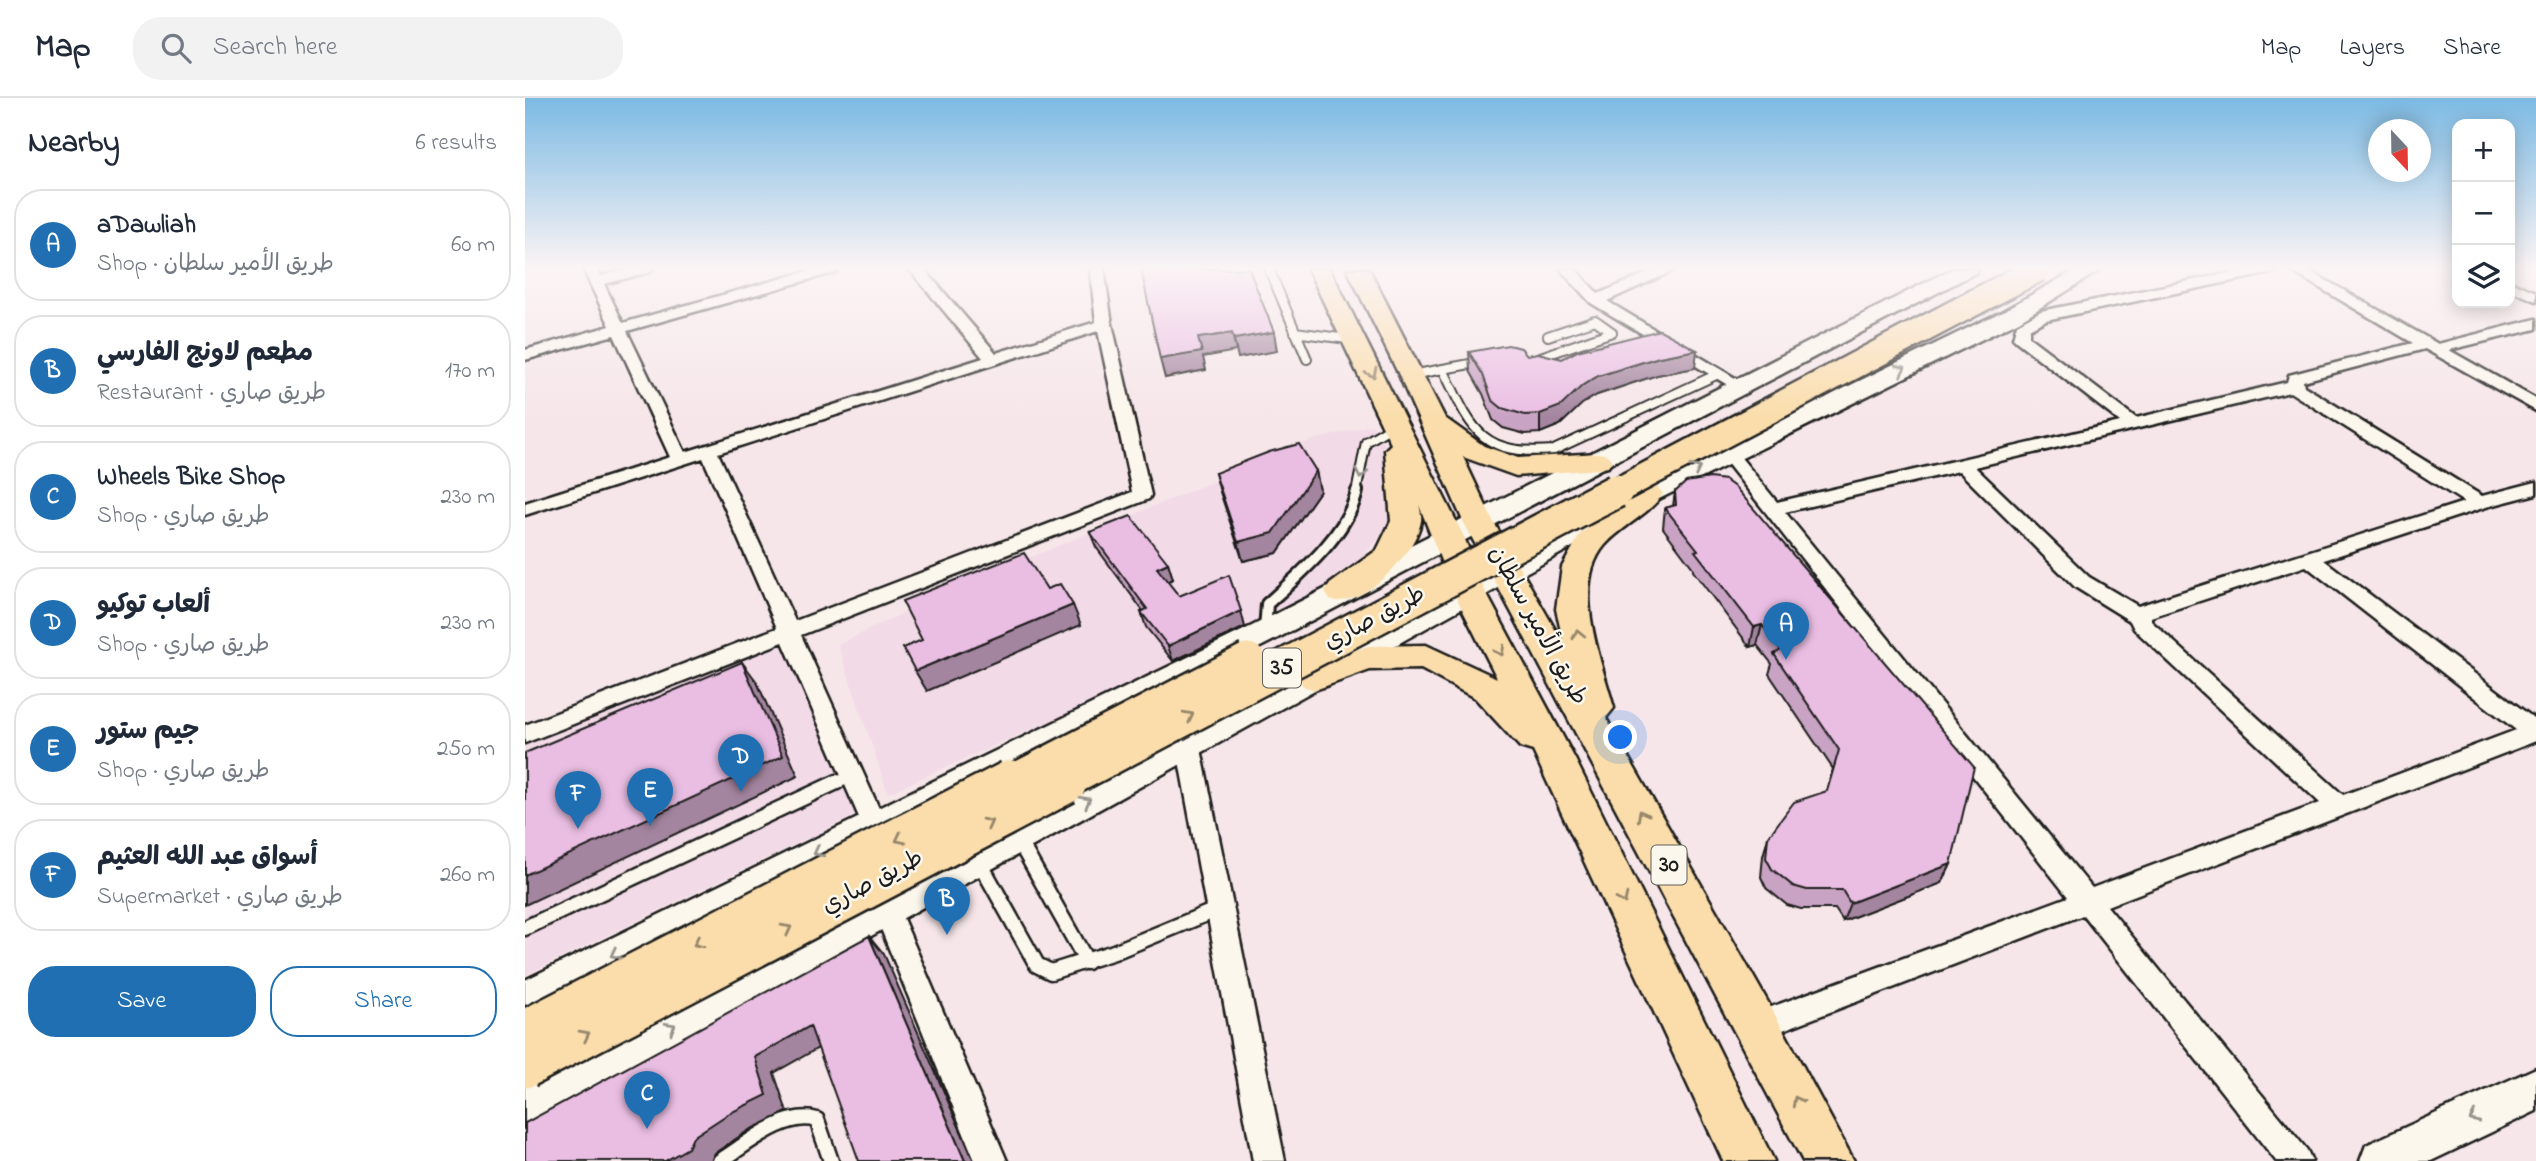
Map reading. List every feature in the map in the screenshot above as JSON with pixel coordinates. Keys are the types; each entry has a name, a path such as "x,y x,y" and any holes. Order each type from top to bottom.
{"main road":[{"name":"طريق الأمير سلطان","path":"1345,319 1449,537 1469,591 1557,761 1749,1161"},
{"name":"طريق الأمير سلطان","path":"1383,319 1412,375 1478,521 1758,1026 1829,1161"},
{"path":"1648,494 1558,527 1545,529 1532,524 1527,514 1531,507 1598,461 1873,319"},
{"name":"طريق صاري","path":"525,1032 1910,319"},
{"name":"طريق صاري","path":"525,1066 1945,319"},
{"path":"525,1107 1648,494 2006,319"},
{"path":"1433,422 1474,452 1516,467 1598,461"},
{"path":"1342,592 1390,556 1406,521 1396,424"},
{"name":"طريق صاري","path":"525,999 1265,632 1598,461"},
{"path":"1605,748 1572,610 1579,567 1592,540 1648,494"},
{"path":"1265,632 1364,594 1393,598 1396,601 1395,617 1315,677"},
{"path":"1315,677 1368,658 1426,657 1487,689 1557,761"},
{"path":"2382,1161 2536,1089"}],"street":[{"path":"613,319 680,459"},
{"path":"525,355 655,319"},
{"path":"958,319 993,359"},
{"path":"525,734 1142,495 1103,319"},
{"path":"1623,319 1656,342 1742,387"},
{"path":"2036,319 2022,327 2021,338 2132,423"},
{"path":"2381,319 2536,406"},
{"path":"525,509 1104,324"},
{"path":"2296,386 2295,378 2536,324"},
{"path":"1773,509 2296,386 2479,503"},
{"path":"708,450 874,824"},
{"path":"1728,453 2295,1161"},
{"path":"1962,464 2082,582 2140,617"},
{"path":"2340,807 2141,624 2140,617 2144,612 2479,503 2536,488"},
{"path":"2309,559 2535,732"},
{"path":"1758,1026 2535,732"},
{"path":"1188,744 1269,1161"},
{"path":"886,909 991,1161"}],"lane":[{"path":"1289,319 1307,359"},
{"path":"1545,369 1529,361 1612,332 1595,320 1548,336"},
{"path":"1295,332 1356,340"},
{"path":"1412,375 1496,360"},
{"path":"1443,369 1471,428 1480,437 1515,451 1536,453 1554,450 1719,374"},
{"path":"1265,632 1267,604 1309,566 1353,510 1366,442 1396,424"},
{"path":"525,928 852,775"},
{"path":"1018,838 1087,962"},
{"path":"978,860 1037,965 1051,972 1087,962 1218,909"},
{"path":"720,1161 780,1125 805,1116 817,1120 831,1161"}],"shaded area":[{"path":"1372,425 1408,479 1393,521 1340,583 1234,639 888,793 838,645 940,595 1313,440"},
{"path":"782,640 858,814 525,975 525,742"}],"building":[{"path":"1151,319 1269,319 1274,332 1234,339 1232,333 1198,338 1202,352 1160,359"},
{"path":"1660,330 1697,350 1659,357 1598,376 1583,385 1561,406 1540,414 1525,415 1502,408 1492,400 1483,375 1469,352 1508,345 1521,348 1527,355 1538,353 1562,359 1577,351"},
{"path":"1299,444 1316,471 1273,533 1238,542 1215,473 1269,452"},
{"path":"1710,478 1725,480 1736,488 1974,767 1951,864 1850,903 1842,890 1807,890 1793,886 1772,869 1766,858 1768,837 1794,802 1827,791 1839,750 1774,654 1781,650 1762,625 1754,627 1665,508 1676,505 1675,492 1686,482"},
{"path":"1131,516 1168,563 1157,568 1179,596 1229,575 1241,611 1168,646 1141,612 1147,609 1090,532"},
{"path":"1024,553 1047,589 1060,584 1073,605 915,671 903,648 922,640 902,601"},
{"path":"742,662 783,756 525,875 525,753"},
{"path":"869,936 965,1161 859,1161 810,1026 755,1057 767,1095 728,1114 693,1137 688,1148 665,1161 525,1161 525,1123"}],"place":[{"name":"aDawliah","path":"1786,660"},
{"name":"ألعاب توكيو","path":"741,792"},
{"name":"جيم ستور","path":"650,826"},
{"name":"أسواق عبد الله العثيم","path":"578,829"},
{"name":"مطعم لاونج الفارسي","path":"947,935"},
{"name":"Wheels Bike Shop","path":"647,1129"}]}
